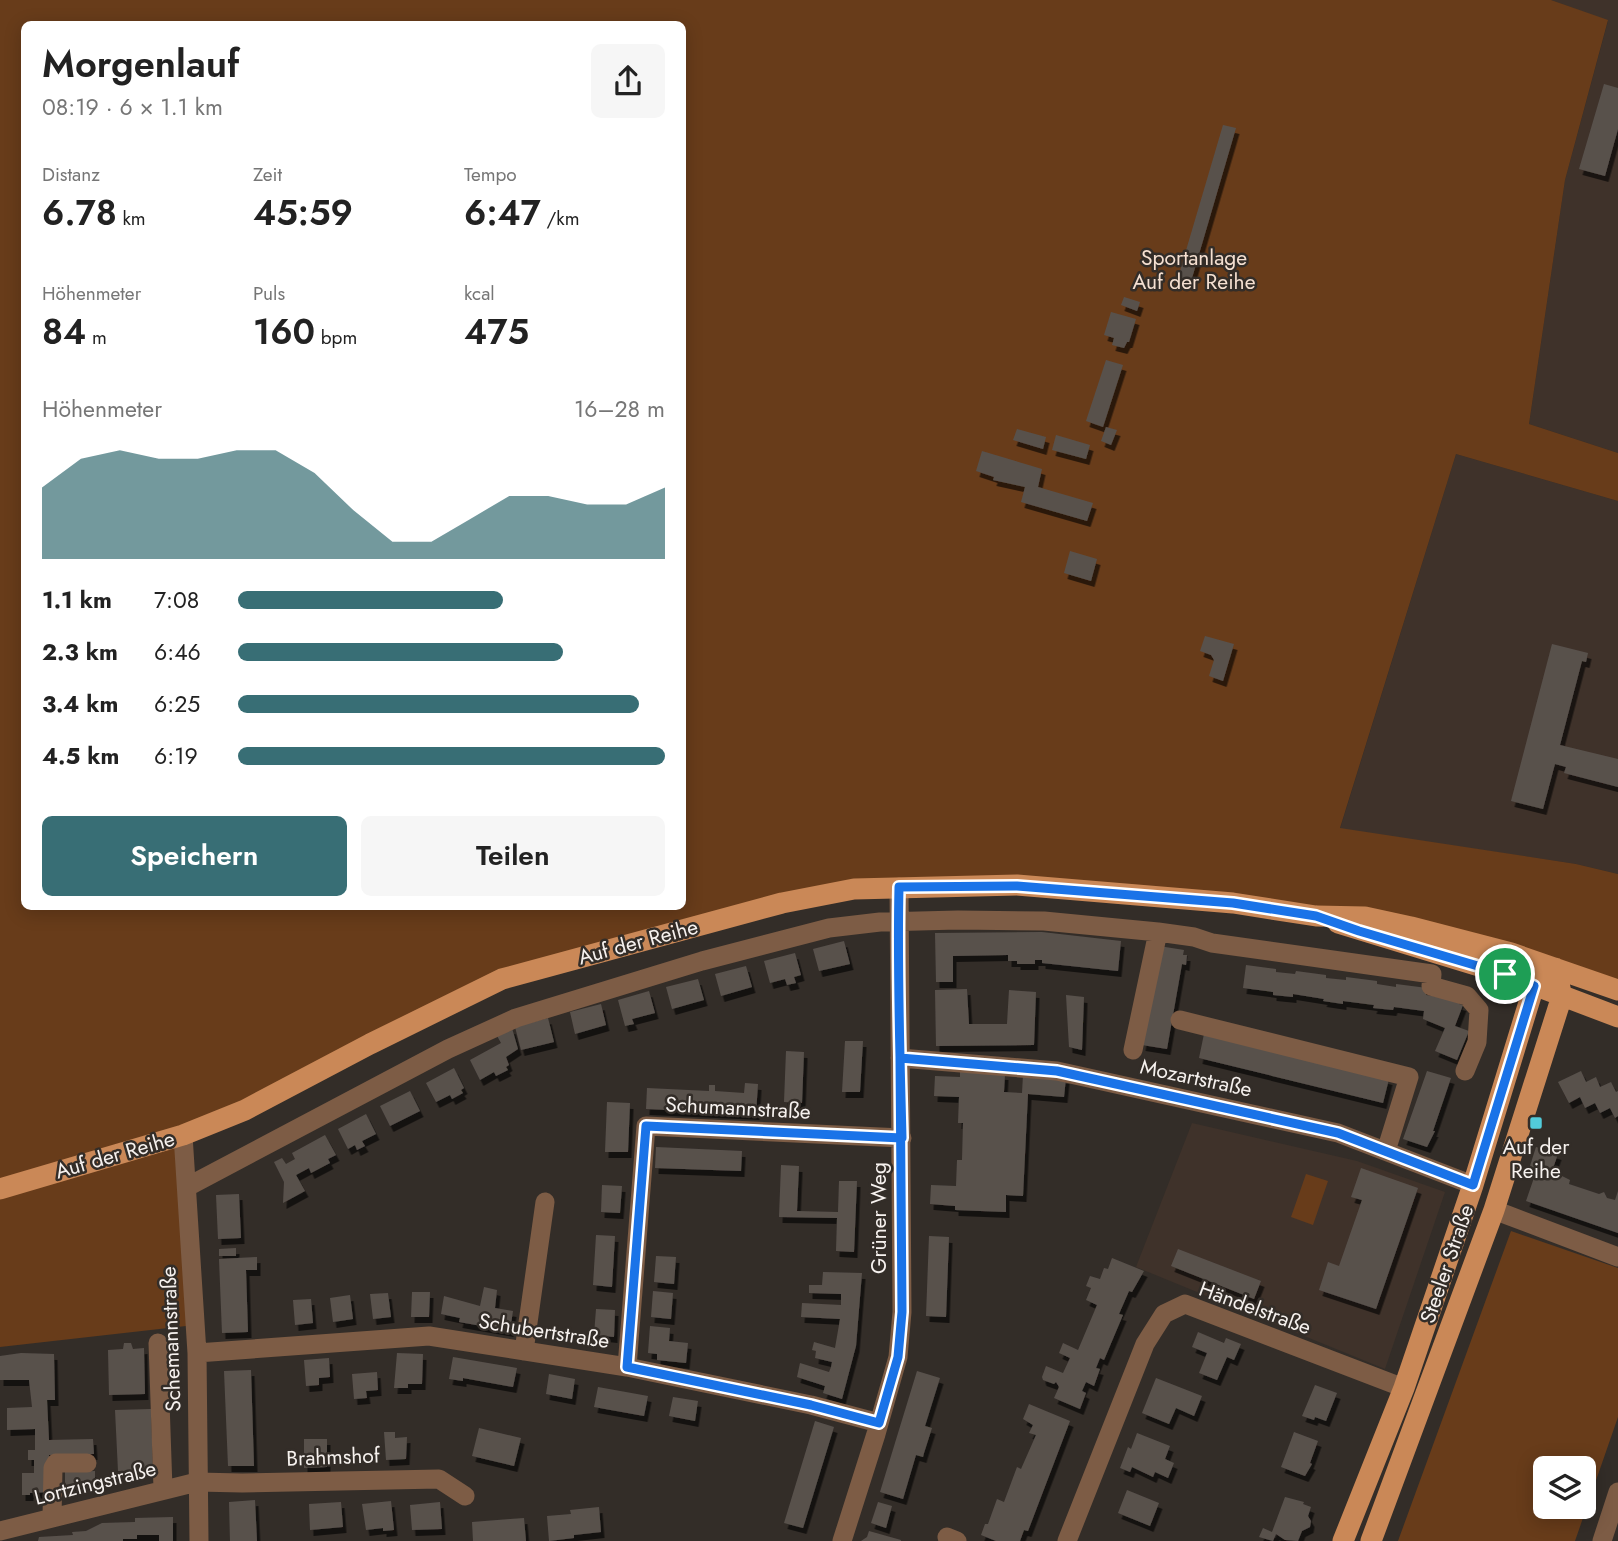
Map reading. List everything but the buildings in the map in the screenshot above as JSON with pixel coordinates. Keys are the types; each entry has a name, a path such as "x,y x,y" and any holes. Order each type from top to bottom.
{"main road":[{"name":"Auf der Reihe","path":"0,1189 183,1135 245,1110 502,979 782,903 854,889 1017,886 1233,903 1316,916 1365,917 1411,926 1511,953 1618,990"},
{"name":"Auf der Reihe","path":"1316,916 1505,974 1618,1017"},
{"path":"1534,986 1555,968 1562,996"},
{"name":"Steeler Straße","path":"1343,1541 1404,1388 1473,1185 1534,986"},
{"name":"Steeler Straße","path":"1371,1541 1494,1210 1562,996"}],"street":[{"name":"Grüner Weg","path":"842,1541 898,1357 901,1323 899,887"},
{"name":"Auf der Reihe","path":"187,1187 448,1049 516,1018 702,961 856,924 1044,921 1158,932 1194,937 1212,943 1433,974 1431,986 1467,996 1479,1010 1477,1042 1465,1071"},
{"path":"1133,1050 1158,932"},
{"path":"1180,1020 1409,1077 1386,1151"},
{"name":"Mozartstraße","path":"900,1058 1057,1071 1338,1133 1473,1185"},
{"name":"Schumannstraße","path":"627,1367 646,1126 902,1138"},
{"name":"Schemannstraße","path":"183,1135 197,1353 199,1541"},
{"path":"524,1351 545,1202"},
{"path":"1494,1210 1618,1257"},
{"name":"Händelstraße","path":"1067,1541 1145,1344 1164,1314 1185,1304 1404,1388"},
{"name":"Schubertstraße","path":"197,1353 429,1336 627,1367 811,1405 879,1423"},
{"path":"158,1343 163,1489"},
{"path":"52,1518 55,1463 87,1463"},
{"name":"Brahmshof","path":"197,1482 439,1479 465,1496"},
{"name":"Lortzingstraße","path":"2,1526 52,1518 197,1482"},
{"path":"1602,1541 1618,1492"}],"shaded area":[{"path":"1551,0 1618,0 1618,453 1529,424 1565,180 1608,21"},
{"path":"1456,454 1618,501 1618,874 1576,864 1340,829"},
{"path":"1192,1123 1357,1161 1445,1192 1385,1369 1136,1267"}],"green space":[{"name":"Sportanlage Auf der Reihe","path":"0,0 1551,0 1608,20 1565,180 1529,424 1618,453 1618,501 1456,454 1340,828 1576,864 1618,874 1618,987 1365,915 856,885 569,956 183,1135 195,1325 0,1347"},
{"path":"1306,1174 1328,1181 1313,1225 1291,1217"},
{"path":"1511,1231 1618,1268 1618,1417 1596,1480 1596,1456 1533,1456 1533,1519 1583,1519 1575,1541 1398,1541"}],"place":[{"name":"Auf der Reihe","path":"1536,1123"}],"route":[{"path":"1505,974 1316,916 1233,903 1017,886 899,887 898,922 900,1058 902,1138 646,1126 627,1367 811,1405 879,1423 898,1357 902,1312 902,1138 900,1058 1057,1071 1338,1133 1473,1185 1534,986 1505,974"}]}
